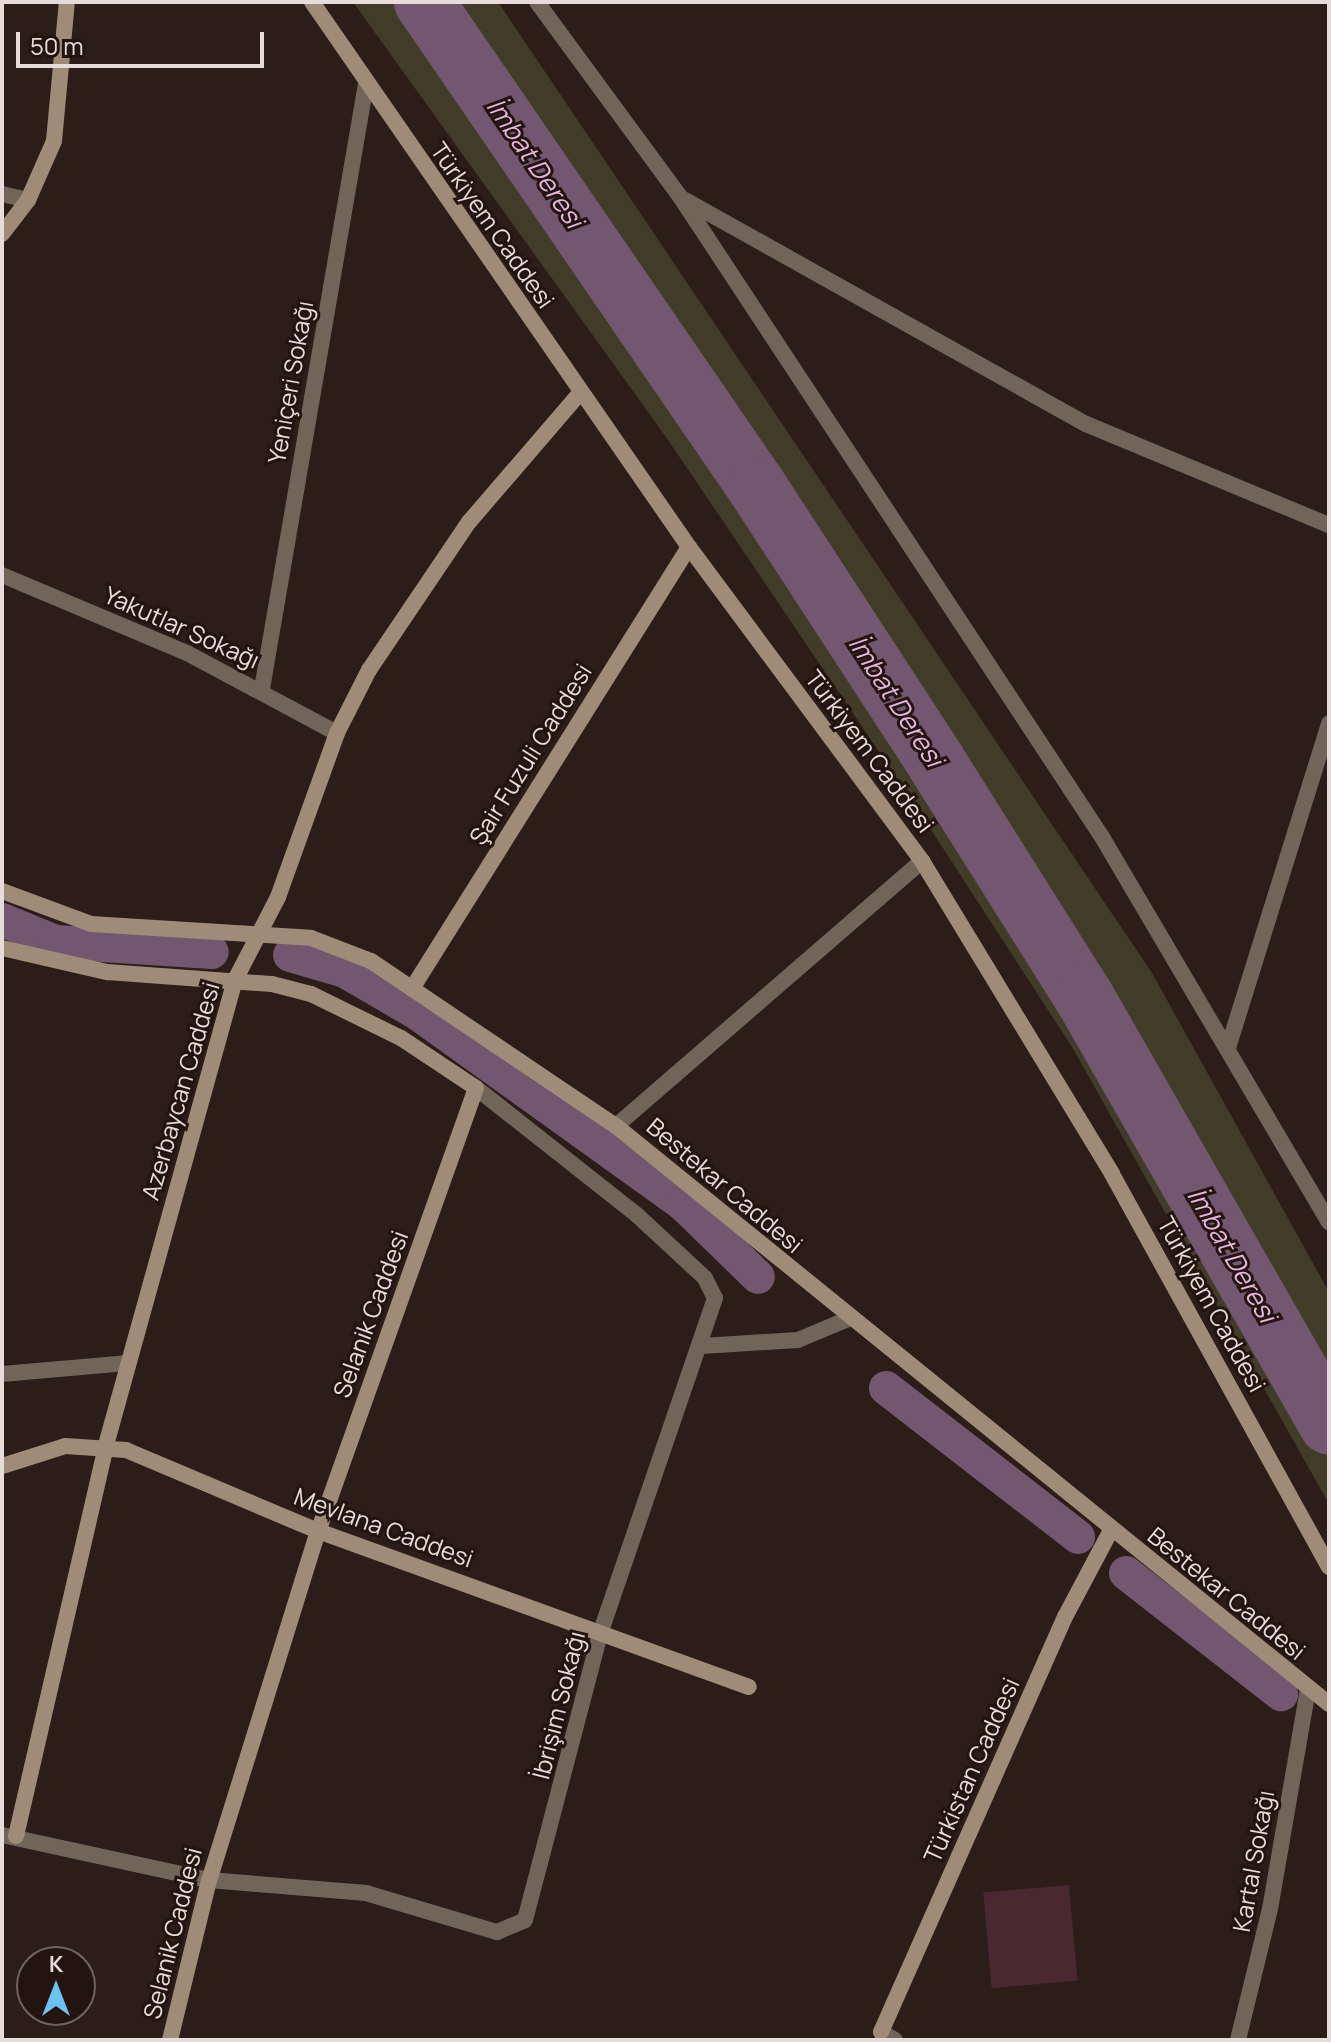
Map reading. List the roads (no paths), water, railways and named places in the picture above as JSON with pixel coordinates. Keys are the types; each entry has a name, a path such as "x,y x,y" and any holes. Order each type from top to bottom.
{"street":[{"path":"2,234 28,200 54,141 67,2"},
{"name":"Türkiyem Caddesi","path":"312,2 689,547 922,861 1112,1174 1329,1567"},
{"path":"537,2 681,198 1102,837 1329,1222"},
{"name":"Yeniçeri Sokağı","path":"262,689 366,84"},
{"path":"2,194 28,200"},
{"path":"681,198 1086,424 1329,525"},
{"name":"Azerbaycan Caddesi","path":"9,1835 127,1363 234,982 260,933 337,733 369,670 469,522 580,393"},
{"name":"Şair Fuzuli Caddesi","path":"413,987 689,547"},
{"name":"Yakutlar Sokağı","path":"2,575 262,689 337,733"},
{"path":"1228,1048 1329,723"},
{"path":"616,1126 922,861"},
{"name":"Bestekar Caddesi","path":"2,891 91,924 260,933 345,947 413,987 616,1126 848,1319 1329,1704"},
{"path":"2,948 107,972 234,982 311,994 401,1038 476,1088"},
{"name":"İbrişim Sokağı","path":"9,1835 209,1880 330,1887 409,1903 497,1932 512,1930 532,1906 601,1631 702,1346 715,1298 705,1278 637,1215 476,1088"},
{"name":"Selanik Caddesi","path":"170,2040 209,1880 318,1531 476,1088"},
{"path":"702,1346 798,1340 848,1319"},
{"path":"2,1374 127,1363"},
{"name":"Mevlana Caddesi","path":"2,1466 65,1446 106,1445 318,1531 749,1687"},
{"name":"Türkistan Caddesi","path":"888,2036 1066,1615 1111,1530"},
{"name":"Kartal Sokağı","path":"1238,2040 1270,1909 1308,1689"}],"waterway":[{"name":"İmbat Deresi","path":"424,2 757,487 936,762 1083,995 1329,1425"},
{"path":"2,920 56,942 212,952"},
{"path":"290,955 345,971 417,1013 684,1205 758,1277"},
{"path":"886,1388 1078,1537"},
{"path":"1126,1573 1281,1694"}]}
